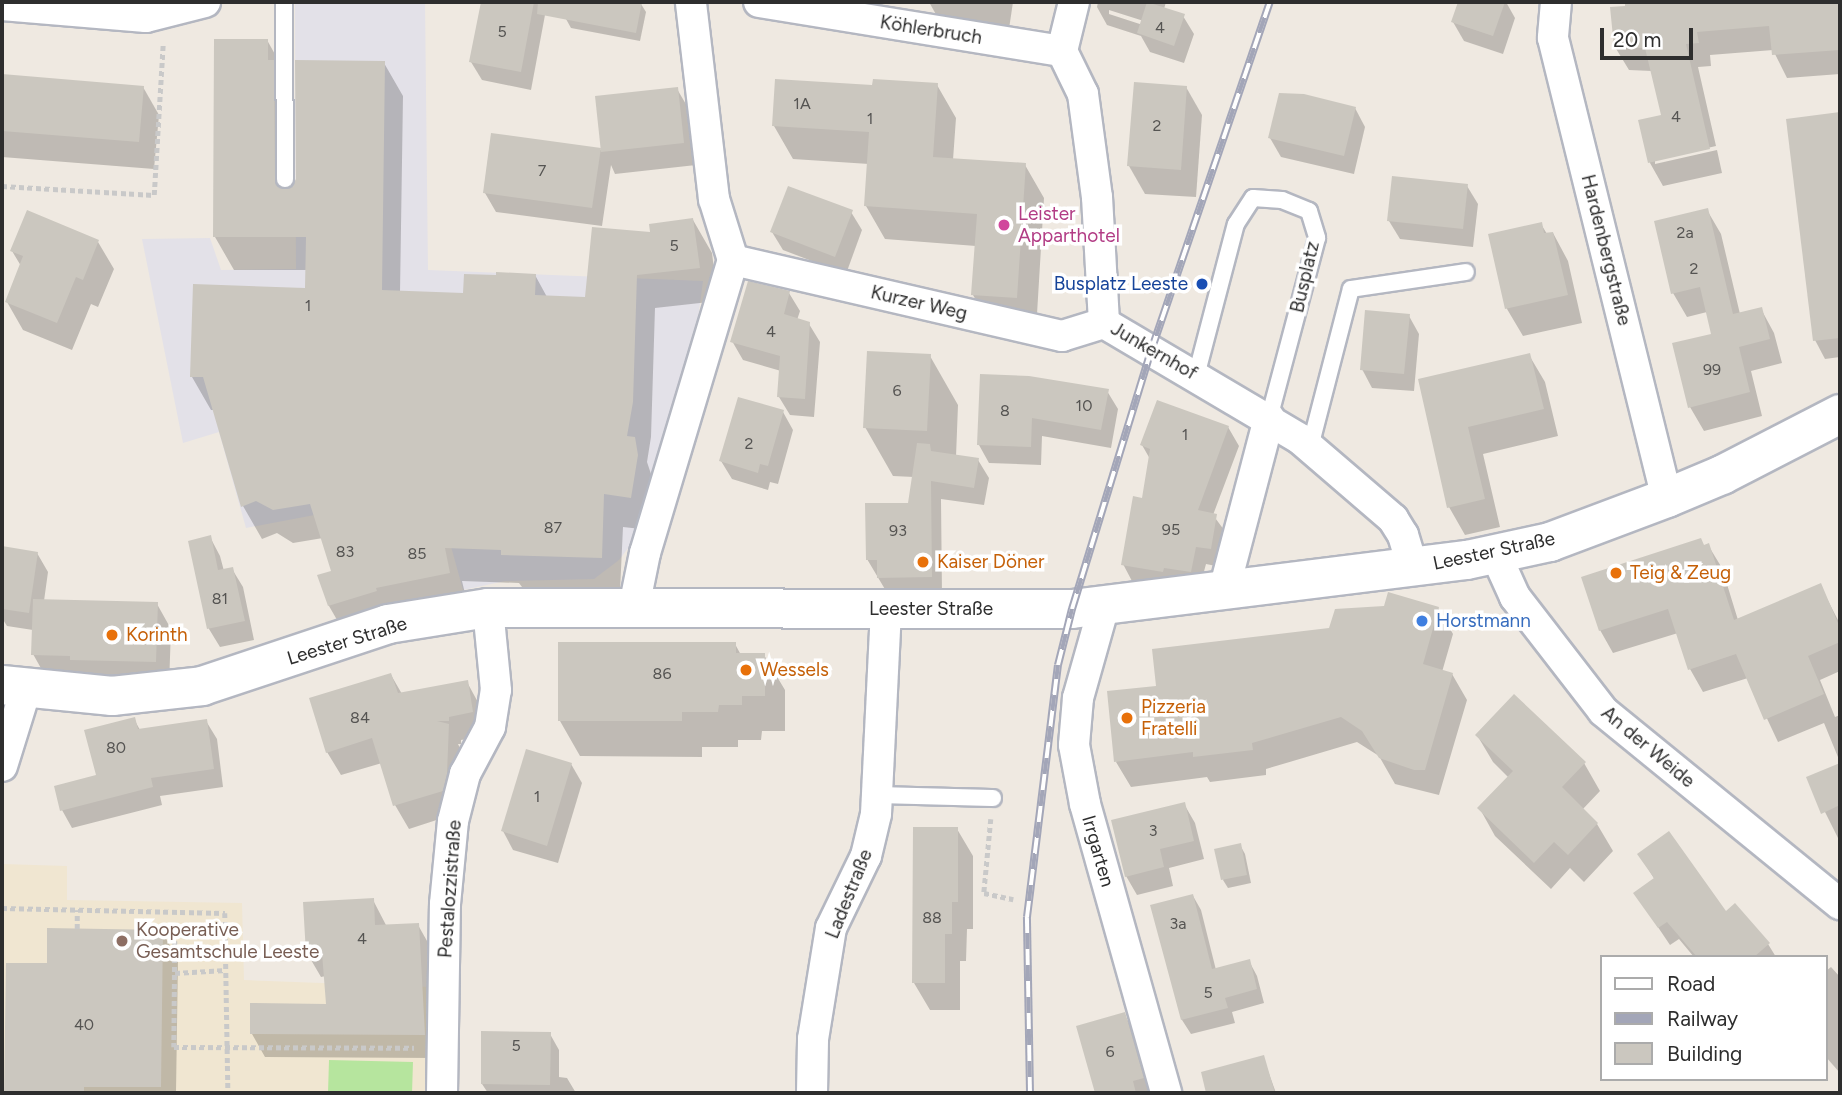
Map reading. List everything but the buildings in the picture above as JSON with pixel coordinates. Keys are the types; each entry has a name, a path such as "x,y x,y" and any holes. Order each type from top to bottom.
{"street":[{"path":"2,5 146,17 205,2"},
{"path":"634,607 645,553 733,260 714,199 691,2"},
{"name":"Köhlerbruch","path":"759,2 1062,51"},
{"path":"1062,51 1074,2"},
{"name":"Hardenbergstraße","path":"1556,2 1553,38 1667,498"},
{"name":"Junkernhof","path":"1062,51 1083,94 1097,197 1104,323 1269,418"},
{"name":"Kurzer Weg","path":"733,260 1062,336 1104,323"},
{"name":"Leester Straße","path":"14,687 112,696 202,685 387,624 488,608 1072,609 1496,555 1550,542 1667,498 1722,475 1840,414"},
{"path":"1269,418 1310,447 1393,519 1403,535 1413,567"},
{"name":"Busplatz","path":"1224,590 1269,418"},
{"name":"An der Weide","path":"1496,555 1515,597 1603,711 1840,904"},
{"name":"Irrgarten","path":"1104,606 1078,698 1073,745 1085,804 1167,1093"},
{"name":"Pestalozzistraße","path":"442,1093 445,904 453,821 465,774 489,727 496,690 488,608"},
{"name":"Ladestraße","path":"812,1093 813,1039 831,928 866,856 877,795 886,610"},
{"path":"2,766 14,687"}],"lane":[{"path":"284,2 285,178"},
{"name":"Busplatz","path":"1196,376 1236,224 1253,198 1282,200 1309,211 1317,238 1269,418"},
{"path":"1310,447 1352,289 1466,272"},
{"path":"877,795 993,798"}],"path":[{"path":"2,186 154,195 165,13"},
{"path":"993,798 984,893 1013,899"},
{"path":"2,908 225,912 228,1093"},
{"path":"77,909 77,929"},
{"path":"175,941 174,1048 228,1045 443,1048"},
{"path":"175,973 226,970"}],"shaded area":[{"path":"295,2 425,2 428,270 703,281 693,357 639,534 619,560 594,579 505,581 463,590 436,492 246,528 219,432 183,443 142,239 210,238 221,270 296,269"},
{"name":"Kooperative Gesamtschule Leeste","path":"2,864 67,866 67,900 242,903 244,980 430,987 431,1093 2,1093"}],"green space":[{"path":"329,1060 413,1062 412,1093 328,1093"}],"railway":[{"path":"1030,1093 1027,917 1058,665 1072,609 1151,351 1270,2"}],"place":[{"name":"Leister Apparthotel","path":"1004,225"},
{"name":"Busplatz Leeste","path":"1202,284"},
{"name":"Kaiser Döner","path":"923,562"},
{"name":"Teig & Zeug","path":"1616,573"},
{"name":"Horstmann","path":"1422,621"},
{"name":"Korinth","path":"112,635"},
{"name":"Wessels","path":"746,670"},
{"name":"Pizzeria Fratelli","path":"1127,718"},
{"name":"Kooperative Gesamtschule Leeste","path":"122,941"}]}
